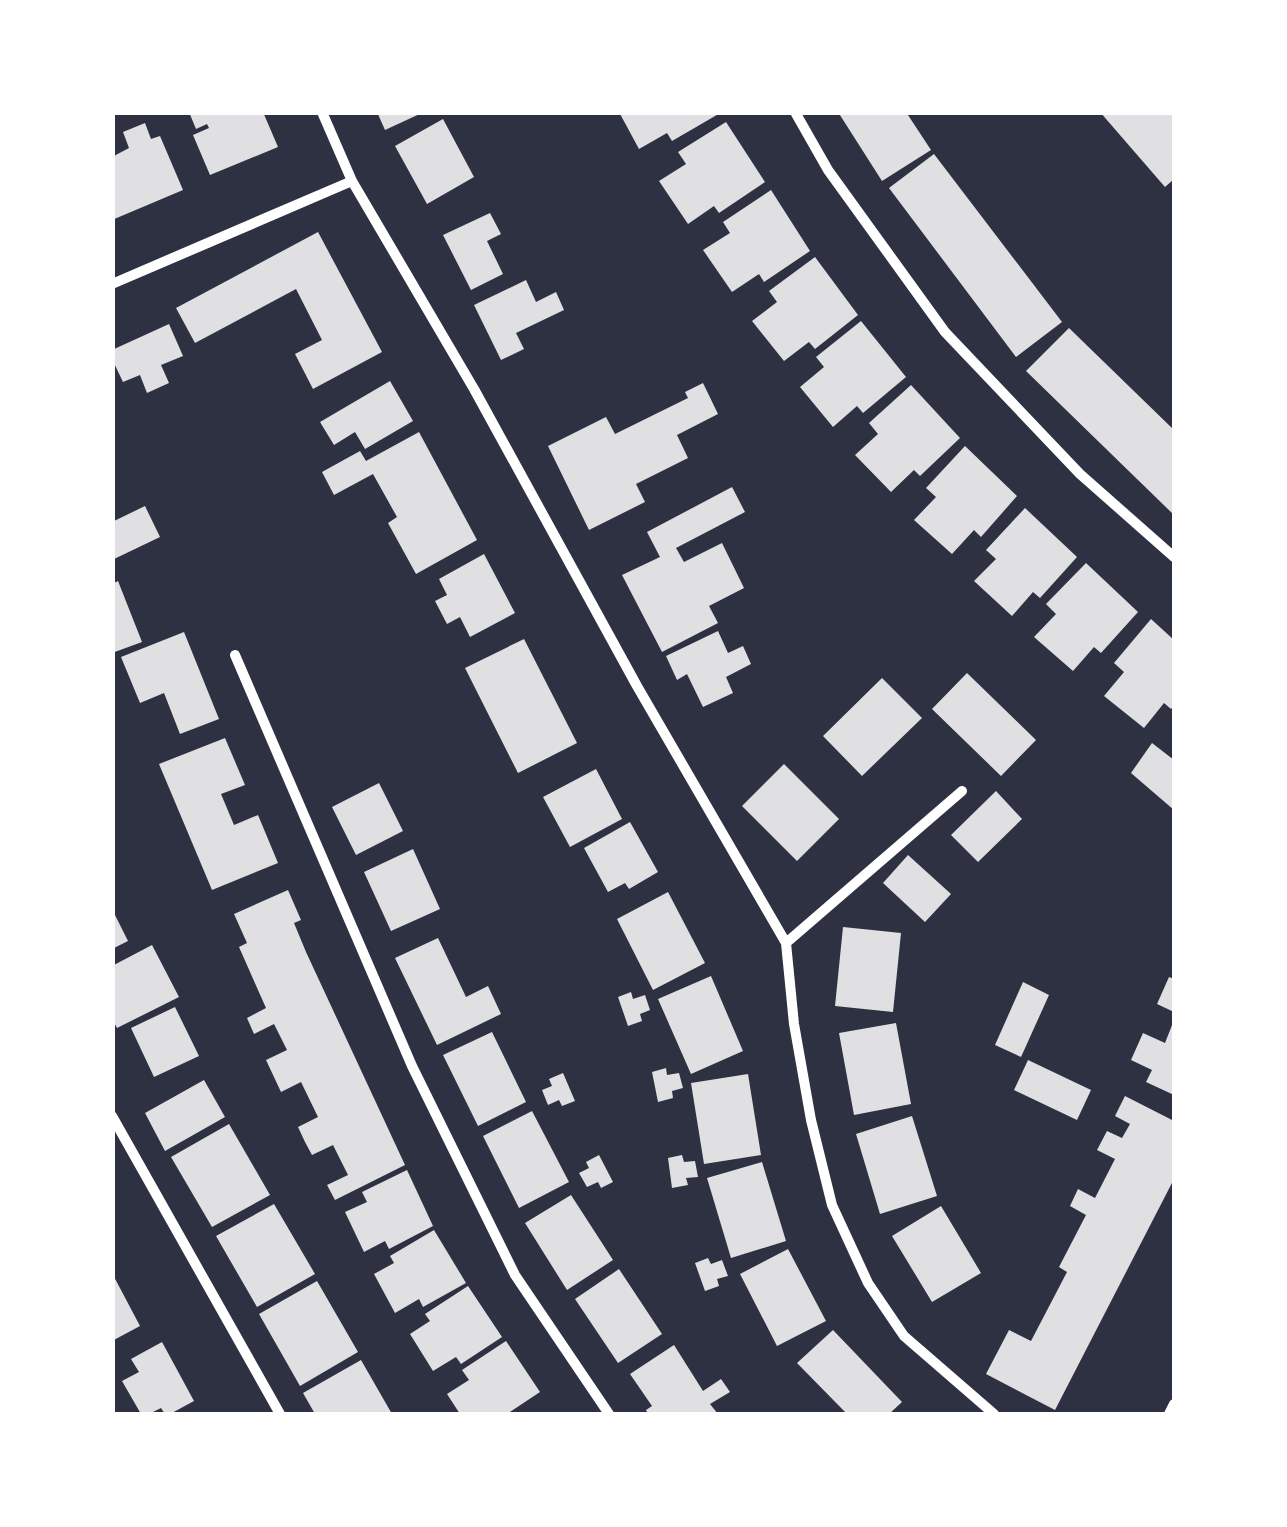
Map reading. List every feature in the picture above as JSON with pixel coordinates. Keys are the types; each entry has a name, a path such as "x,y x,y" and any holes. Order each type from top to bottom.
{"street":[{"path":"322,112 352,181 474,389 637,686 786,944 794,1024 832,1204 868,1283 904,1336 994,1414"},
{"path":"795,112 828,170 945,332 1080,474 1174,557"},
{"path":"112,284 352,181"},
{"path":"235,655 429,1101 515,1275 609,1414"},
{"path":"786,944 962,792"},
{"path":"112,1116 280,1414"},
{"path":"1169,1414 1174,1404"}],"building":[{"path":"189,112 263,112 278,147 210,175 193,135 209,128 207,124 196,129"},
{"path":"377,112 424,112 385,130"},
{"path":"619,112 722,112 672,141 667,133 639,149"},
{"path":"838,112 906,112 931,150 882,181"},
{"path":"1100,112 1174,112 1174,179 1165,187"},
{"path":"443,119 474,177 427,204 395,146"},
{"path":"726,122 765,182 719,213 714,206 688,224 659,181 686,164 678,152"},
{"path":"145,123 151,139 160,136 183,190 112,220 112,157 129,148 123,132"},
{"path":"934,154 1062,322 1016,357 889,188"},
{"path":"771,190 810,251 764,282 759,274 732,292 703,250 730,233 723,222"},
{"path":"490,213 501,234 487,241 503,274 471,290 443,235"},
{"path":"318,232 382,352 313,389 295,354 322,340 296,289 195,343 176,308"},
{"path":"815,257 858,315 815,349 809,342 784,361 752,321 777,302 769,291"},
{"path":"526,280 536,302 556,292 564,310 516,333 524,349 501,360 474,305"},
{"path":"861,321 906,377 863,413 857,406 833,427 800,387 824,367 816,357"},
{"path":"169,324 183,356 161,365 169,383 147,393 140,375 123,382 112,350"},
{"path":"1069,328 1174,430 1174,515 1026,371"},
{"path":"390,381 413,421 365,449 355,432 334,445 320,422"},
{"path":"703,383 718,414 677,435 688,458 636,484 645,502 589,530 548,446 606,417 615,434 688,398 685,392"},
{"path":"911,385 960,438 920,476 914,470 891,492 855,455 878,434 869,423"},
{"path":"419,432 477,540 416,574 388,523 397,517 373,474 334,495 322,472 360,451 366,461"},
{"path":"965,446 1017,496 981,537 974,530 952,554 914,520 936,497 926,488"},
{"path":"732,487 745,512 676,548 684,562 722,543 744,588 709,606 718,623 662,652 622,575 660,557 647,532"},
{"path":"145,506 160,537 112,560 112,522"},
{"path":"1025,508 1077,557 1040,598 1033,592 1012,616 974,581 996,559 986,550"},
{"path":"484,554 515,613 470,637 460,617 447,624 435,601 447,595 439,579"},
{"path":"1086,563 1138,612 1101,653 1094,647 1073,671 1034,637 1056,614 1046,604"},
{"path":"118,581 142,642 112,653 112,584"},
{"path":"1151,619 1174,640 1174,705 1171,709 1164,703 1144,728 1104,696 1124,672 1114,663"},
{"path":"718,631 728,653 743,646 751,664 726,677 733,693 703,707 687,674 677,680 666,656"},
{"path":"184,632 219,719 180,734 164,693 140,703 121,657"},
{"path":"524,639 577,743 518,773 465,668"},
{"path":"967,673 1036,740 1001,776 932,709"},
{"path":"882,678 922,718 862,776 823,736"},
{"path":"225,738 245,785 221,794 234,825 258,815 278,863 212,890 159,764"},
{"path":"1152,743 1174,760 1174,810 1131,773"},
{"path":"784,764 839,819 797,861 742,806"},
{"path":"596,769 622,819 570,847 543,797"},
{"path":"379,783 403,831 356,855 332,807"},
{"path":"996,791 1022,819 978,862 951,835"},
{"path":"630,822 658,872 629,889 625,883 608,892 584,848"},
{"path":"413,849 440,909 391,931 364,872"},
{"path":"908,855 951,894 925,922 883,883"},
{"path":"288,890 301,920 294,923 306,952 405,1165 335,1200 327,1185 348,1175 333,1145 312,1155 305,1142 298,1127 318,1117 301,1082 281,1092 266,1060 287,1050 274,1024 254,1034 247,1018 266,1008 239,947 247,943 234,914"},
{"path":"668,892 705,963 653,990 617,919"},
{"path":"112,909 128,941 112,949"},
{"path":"843,927 901,933 893,1012 835,1006"},
{"path":"438,938 466,997 488,986 501,1014 437,1045 395,958"},
{"path":"152,945 179,997 117,1028 112,1019 112,966"},
{"path":"711,976 743,1051 691,1074 658,999"},
{"path":"1169,977 1174,979 1174,1012 1157,1004"},
{"path":"1023,982 1049,995 1021,1057 995,1045"},
{"path":"631,992 633,999 645,995 650,1010 640,1014 642,1021 628,1026 618,997"},
{"path":"175,1007 199,1056 154,1077 131,1028"},
{"path":"1174,1020 1174,1095 1146,1082 1152,1070 1131,1060 1143,1033 1165,1043"},
{"path":"896,1023 911,1104 854,1115 839,1033"},
{"path":"492,1032 526,1102 478,1126 443,1055"},
{"path":"1028,1060 1091,1090 1077,1120 1014,1090"},
{"path":"666,1068 667,1075 679,1073 683,1088 672,1091 673,1098 658,1102 652,1072"},
{"path":"563,1073 575,1101 562,1106 559,1100 548,1105 542,1090 552,1086 549,1079"},
{"path":"748,1074 761,1155 704,1164 691,1083"},
{"path":"204,1080 225,1117 165,1151 145,1113"},
{"path":"1125,1096 1174,1121 1174,1179 1055,1410 986,1374 1009,1330 1031,1341 1067,1272 1059,1267 1086,1215 1070,1206 1078,1189 1095,1198 1115,1159 1097,1150 1107,1131 1122,1138 1130,1124 1115,1116"},
{"path":"532,1111 569,1182 519,1208 483,1136"},
{"path":"912,1116 937,1196 880,1214 856,1134"},
{"path":"229,1124 270,1195 212,1227 171,1157"},
{"path":"599,1155 613,1182 601,1188 598,1182 587,1187 579,1173 589,1168 586,1162"},
{"path":"682,1155 684,1162 695,1161 698,1177 686,1178 688,1185 672,1188 668,1158"},
{"path":"762,1162 786,1241 731,1258 707,1178"},
{"path":"407,1170 433,1226 389,1249 385,1241 364,1252 345,1212 367,1202 362,1192"},
{"path":"571,1195 613,1260 567,1290 525,1223"},
{"path":"274,1204 315,1274 257,1307 216,1236"},
{"path":"941,1206 981,1273 932,1302 892,1236"},
{"path":"434,1230 466,1283 423,1307 419,1299 395,1313 374,1274 394,1263 390,1256"},
{"path":"788,1249 826,1321 777,1346 740,1274"},
{"path":"708,1258 711,1264 722,1260 728,1276 717,1279 719,1286 705,1291 695,1263"},
{"path":"619,1269 662,1334 618,1363 575,1299"},
{"path":"112,1273 140,1326 112,1341"},
{"path":"317,1281 358,1352 300,1386 259,1314"},
{"path":"468,1286 502,1337 461,1364 456,1357 433,1371 410,1334 430,1321 425,1314"},
{"path":"833,1330 902,1402 889,1414 847,1414 797,1363"},
{"path":"506,1341 540,1392 507,1414 460,1414 447,1394 469,1380 462,1370"},
{"path":"162,1342 194,1401 170,1414 161,1408 141,1414 122,1381 139,1372 131,1359"},
{"path":"674,1345 703,1391 721,1379 730,1392 710,1404 718,1414 648,1414 646,1410 652,1406 630,1374"},
{"path":"361,1360 392,1414 315,1414 303,1393"}]}
